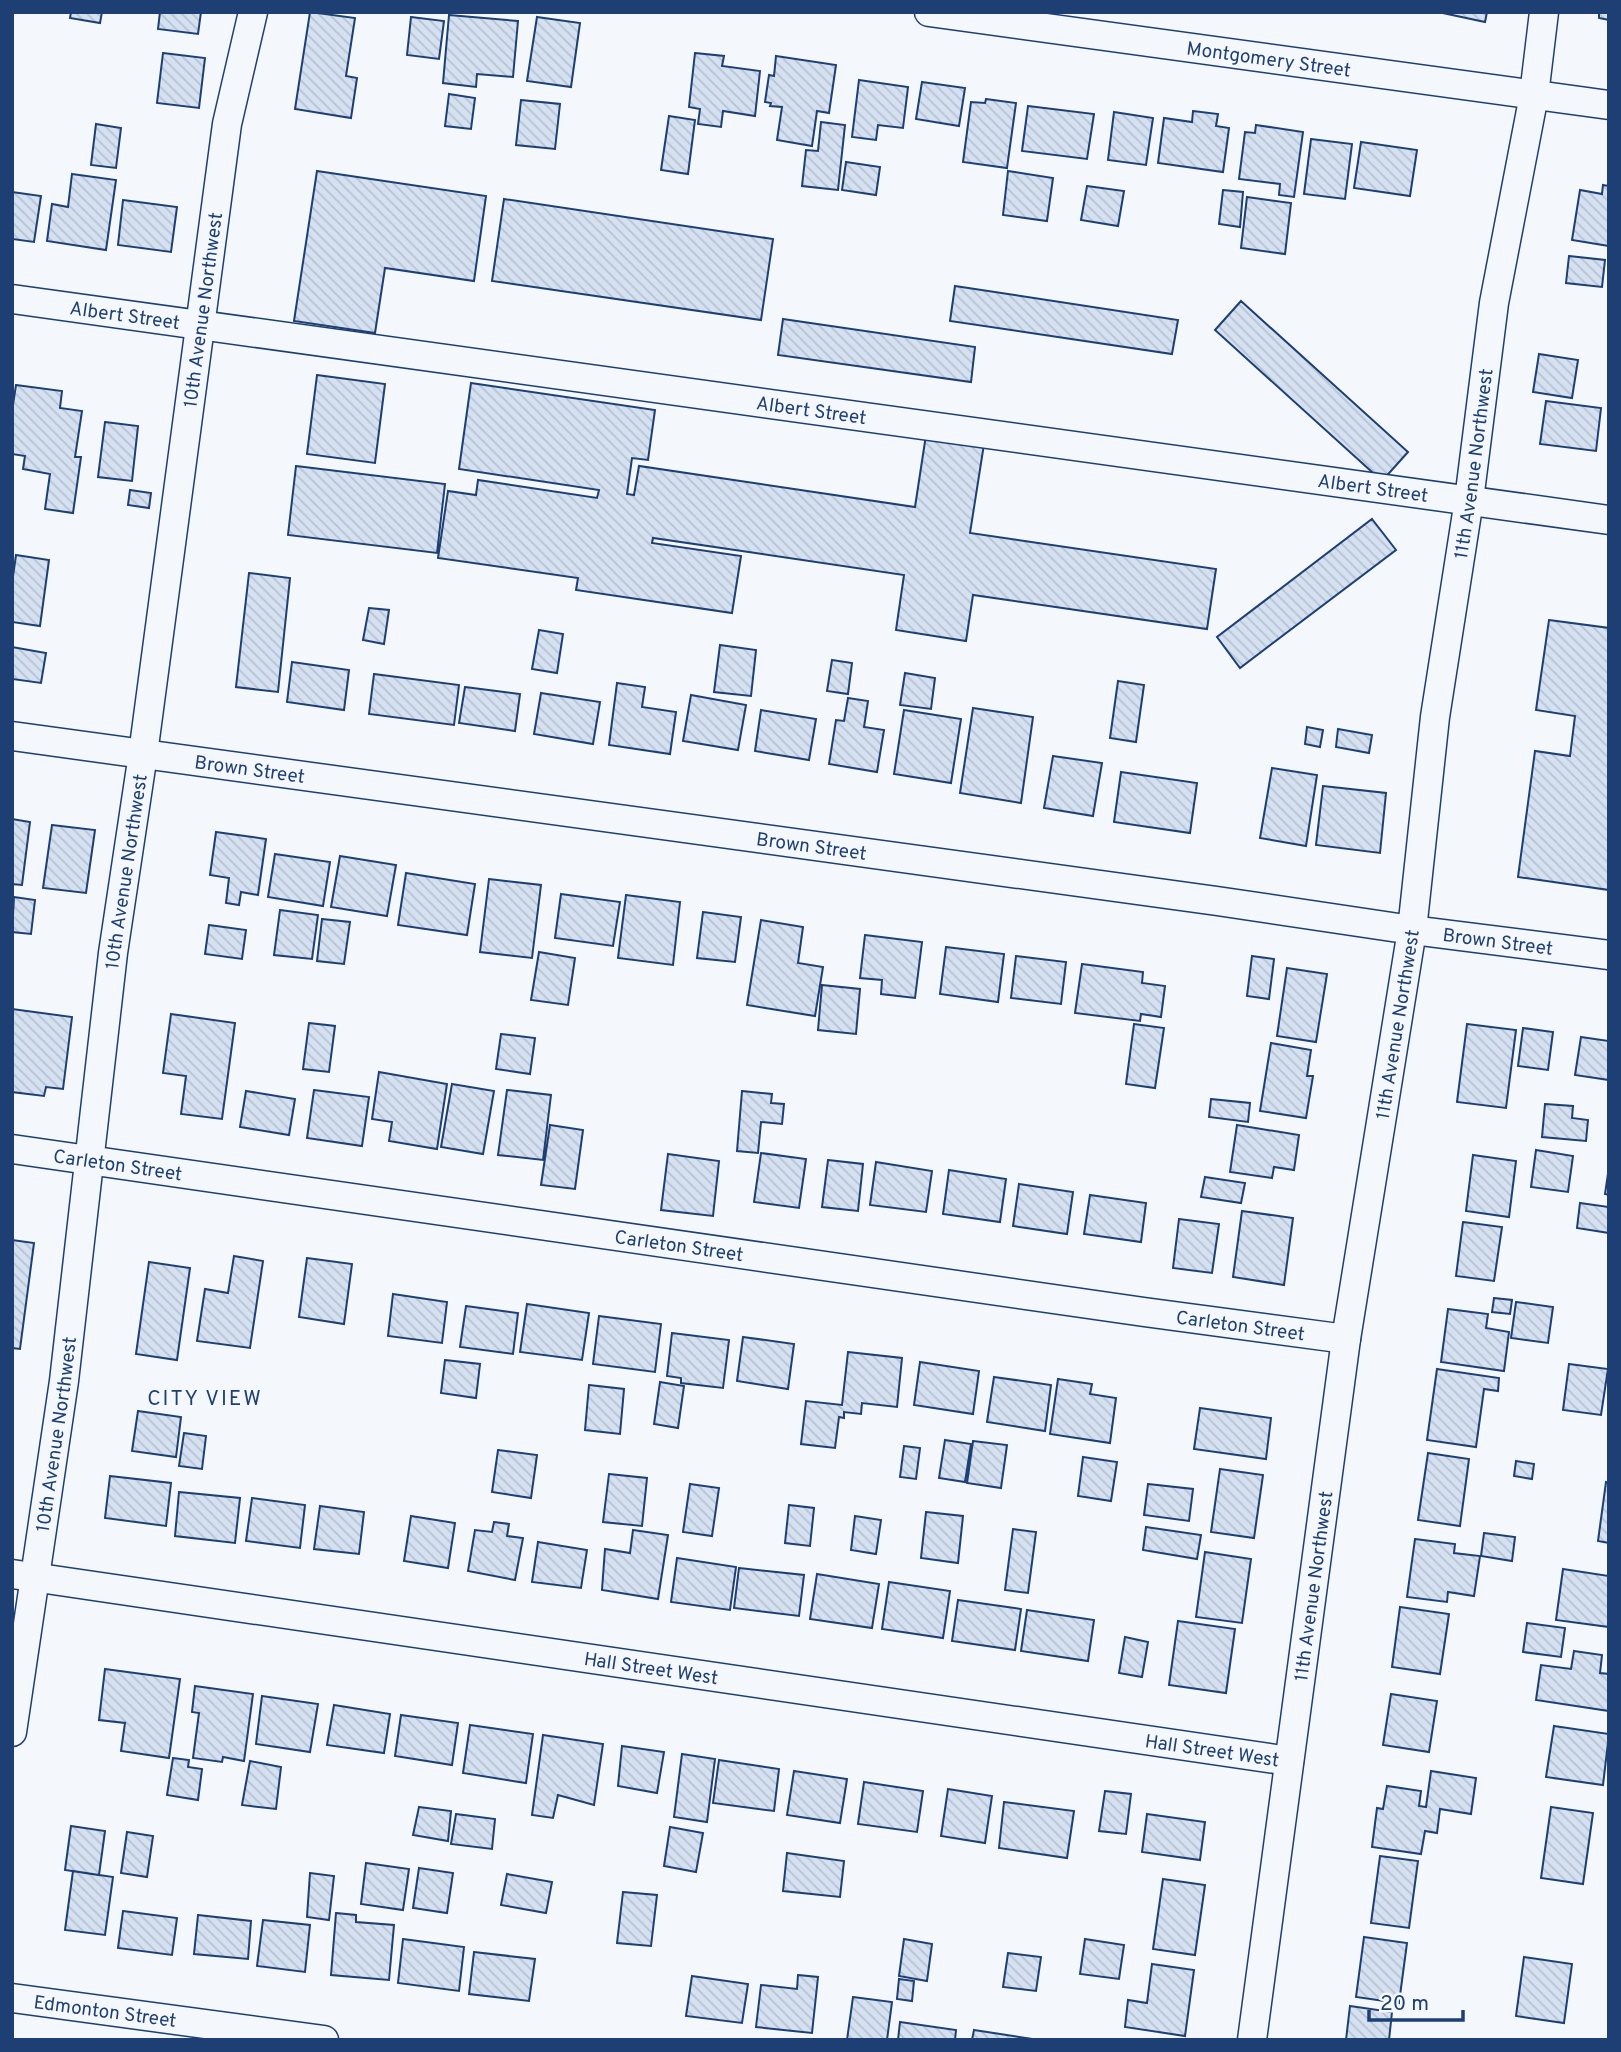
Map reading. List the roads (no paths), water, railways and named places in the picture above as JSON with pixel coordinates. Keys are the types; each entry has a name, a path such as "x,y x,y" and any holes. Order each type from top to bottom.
{"street":[{"name":"10th Avenue Northwest","path":"12,1732 23,1575 64,1381 113,953 143,754 227,124 253,12"},
{"name":"Montgomery Street","path":"929,12 1609,105"},
{"name":"11th Avenue Northwest","path":"1252,2040 1346,1339 1412,930 1435,717 1469,500 1494,303 1534,95 1544,12"},
{"name":"Albert Street","path":"12,299 1609,520"},
{"name":"Brown Street","path":"12,736 1609,955"},
{"name":"Carleton Street","path":"12,1149 1346,1339"},
{"name":"Hall Street West","path":"23,1575 1289,1761"},
{"name":"Edmonton Street","path":"12,1998 324,2040"}],"district":[{"name":"CITY VIEW","path":"205,1398"}]}
